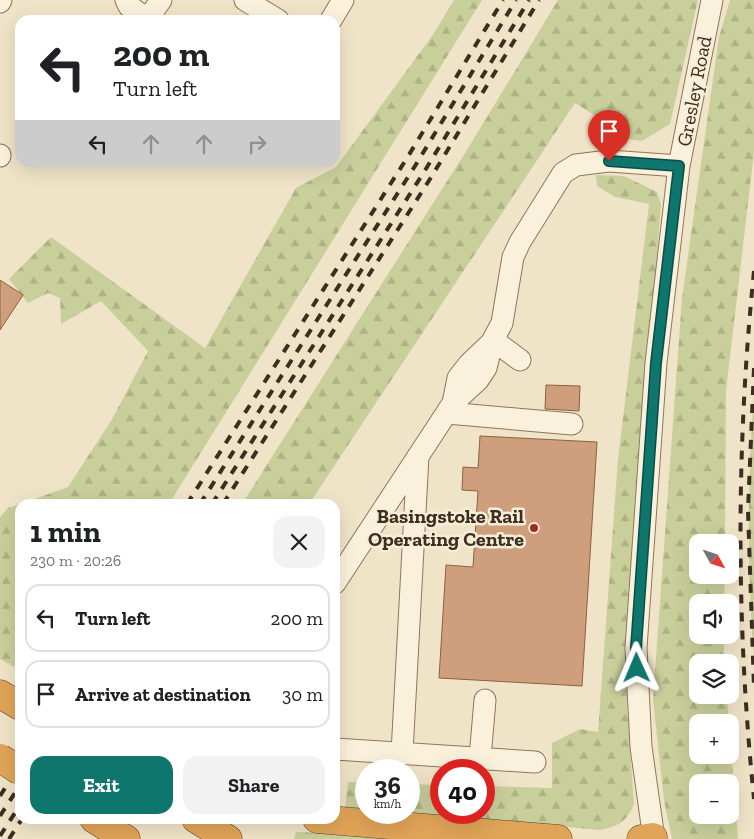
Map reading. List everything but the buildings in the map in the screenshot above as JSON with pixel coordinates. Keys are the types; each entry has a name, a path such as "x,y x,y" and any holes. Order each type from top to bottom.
{"highway":[{"path":"0,694 15,703"},
{"path":"0,758 15,768"},
{"path":"340,821 558,839"},
{"path":"102,824 126,839"},
{"path":"204,824 228,839"}],"street":[{"path":"126,0 129,6 141,15"},
{"path":"150,15 161,0"},
{"path":"245,0 270,15"},
{"path":"334,15 343,0"},
{"name":"Gresley Road","path":"650,838 641,747 636,648 656,363 679,166 712,0"},
{"path":"340,575 450,408 478,380 486,368 504,331 514,257 520,242 563,173 576,165 609,161 679,166"},
{"path":"504,331 520,360"},
{"path":"450,408 572,424"},
{"path":"402,753 418,455"},
{"path":"480,758 485,700"},
{"path":"340,748 535,762"}],"green space":[{"path":"454,0 482,0 172,499 35,499 68,487 111,421 148,351 101,301 61,324 60,298 48,293 28,303 9,279 51,237 205,348 296,188 336,167 340,167 340,162 432,36"},
{"path":"558,0 698,0 670,124 642,141 611,137 613,127 575,103 312,499 245,499 470,145"},
{"path":"730,0 754,0 754,152 726,391 725,534 689,534 689,584 725,584 724,594 689,594 689,644 724,644 724,654 689,654 689,704 728,704 728,714 689,714 689,764 732,764 733,774 689,774 689,824 737,824 738,839 672,839 664,801 653,699 682,298 719,37"},
{"path":"596,175 624,176 657,192 661,204 629,617 627,704 634,804 625,819 612,827 600,830 495,821 495,786 552,788 552,743 580,729 598,732 618,459 649,204 615,197 597,186"},
{"path":"754,395 754,659 749,527"},
{"path":"15,506 15,667 0,659 0,517 8,508"},
{"path":"348,782 355,782 355,808 345,807"},
{"path":"420,784 430,785 430,815 420,814"},
{"path":"296,832 434,837 452,839 294,839"}],"railway":[{"path":"190,499 407,158 503,0"},
{"path":"203,499 415,166 516,0"},
{"path":"215,499 424,172 529,0"},
{"path":"226,499 430,179 539,0"},
{"path":"754,271 744,403 740,535 744,667 754,799"},
{"path":"754,368 748,510 754,688"},
{"path":"0,796 15,773"},
{"path":"0,816 15,793"},
{"path":"0,836 15,813"},
{"path":"9,839 19,824"}],"place":[{"name":"Basingstoke Rail Operating Centre","path":"534,528"}],"route":[{"path":"609,161 679,166 656,363 636,648 637,668"}]}
